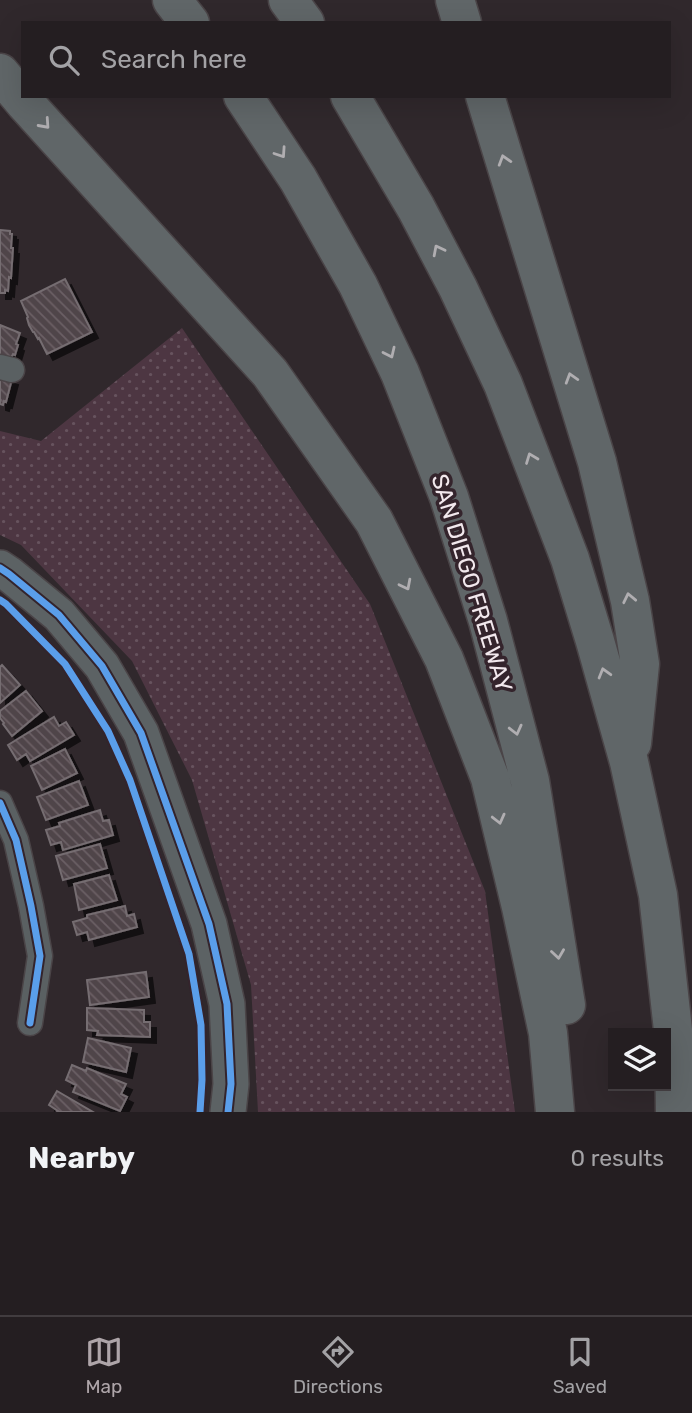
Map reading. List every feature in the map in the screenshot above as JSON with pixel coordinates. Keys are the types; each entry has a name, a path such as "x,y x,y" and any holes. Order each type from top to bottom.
{"highway":[{"path":"172,0 188,21"},
{"path":"288,0 304,21"},
{"path":"455,0 461,21"},
{"path":"0,73 270,373 373,521 444,659 490,778 548,1033 555,1112"},
{"name":"SAN DIEGO FREEWAY","path":"244,98 298,179 358,285 400,373 449,497 488,621 530,781 559,957 579,1112"},
{"path":"350,98 416,208 458,288 503,384 570,559 629,762 658,895 674,1039 675,1112"},
{"path":"486,98 597,462 630,601 640,664 629,762"}],"street":[{"path":"0,568 59,615 102,666 141,733 209,924 227,1004 231,1084 228,1112"},
{"path":"0,803 16,840 40,956 30,1023"}],"shaded area":[{"path":"182,328 370,604 485,891 515,1112 258,1112 251,985 192,780 132,661 21,545 0,535 0,431 41,441"}],"building":[{"path":"0,230 10,231 12,234 11,278 9,277 8,291 5,290 5,293 0,293"},
{"path":"65,279 92,332 47,354 29,325 21,301"},
{"path":"0,325 20,333 15,355 11,358 0,355"},
{"path":"0,376 12,379 3,405 0,404"},
{"path":"2,665 20,685 0,703 0,667"},
{"path":"26,691 42,711 12,736 0,718 0,711"},
{"path":"54,717 59,726 66,722 74,735 30,761 26,754 17,760 8,745"},
{"path":"65,749 77,773 42,790 31,766"},
{"path":"79,781 88,805 46,820 37,797"},
{"path":"100,810 103,821 109,820 113,835 63,850 61,842 51,845 46,830"},
{"path":"100,844 107,868 63,880 56,856"},
{"path":"109,875 117,900 79,910 74,884"},
{"path":"125,906 127,916 134,914 137,927 89,940 87,932 77,935 73,922 87,918 87,915"},
{"path":"146,972 149,997 90,1005 87,980"},
{"path":"87,1008 144,1010 144,1022 150,1022 150,1037 97,1035 98,1031 87,1030"},
{"path":"88,1038 131,1048 126,1072 83,1062"},
{"path":"72,1065 86,1071 87,1068 126,1084 121,1094 127,1097 120,1111 73,1092 76,1085 66,1080"},
{"path":"57,1091 93,1112 57,1112 49,1105"}],"cycle path":[{"path":"0,568 59,615 102,666 141,733 209,924 227,1004 231,1084 228,1112"},
{"path":"0,600 65,664 108,731 130,780 189,954 201,1025 200,1112"},
{"path":"0,803 16,840 40,956 30,1023"}]}
